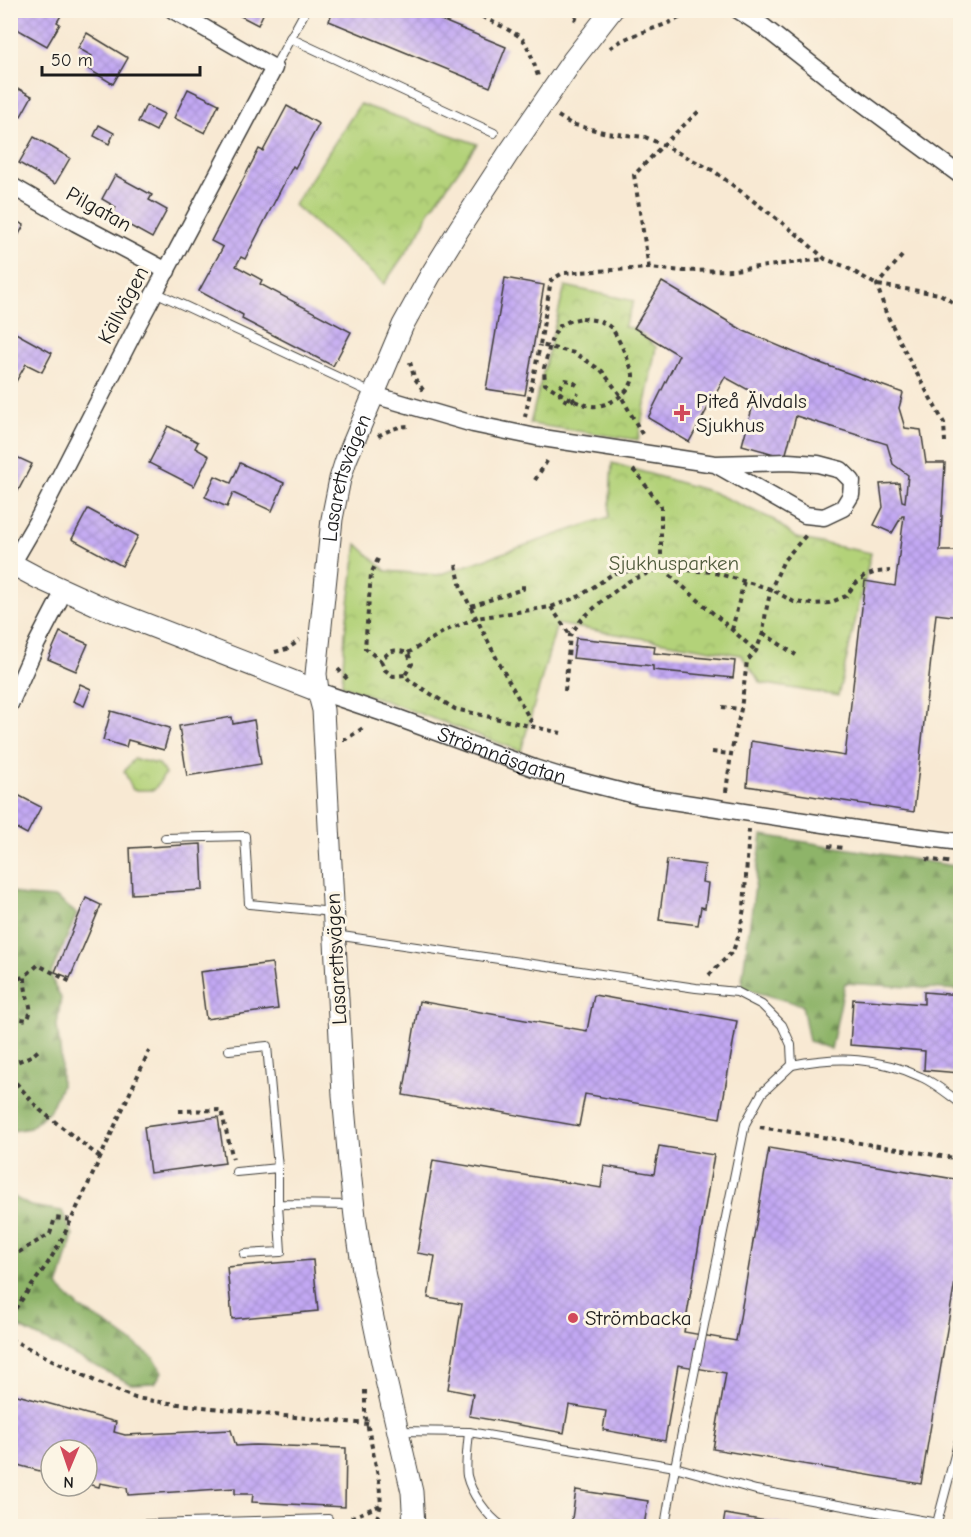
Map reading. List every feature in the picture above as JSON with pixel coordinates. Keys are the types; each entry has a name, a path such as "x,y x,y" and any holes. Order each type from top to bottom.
{"street":[{"path":"173,10 274,68"},
{"name":"Lasarettsvägen","path":"414,1527 412,1492 363,1270 343,1095 323,710 316,674 332,519 346,460 403,325 430,276 496,173 573,60 612,10"},
{"path":"738,10 764,27 960,175"},
{"name":"Källvägen","path":"11,563 37,521 274,68"},
{"name":"Pilgatan","path":"10,185 167,271"},
{"name":"Lasarettsvägen","path":"375,394 473,424 618,450 715,464 788,462 818,464 841,470 852,481 851,495 843,508 824,517 805,515 715,464"},
{"name":"Strömnäsgatan","path":"11,563 64,591 97,605 318,691 560,776 639,796 863,830 960,842"},
{"path":"10,704 64,591"}],"lane":[{"path":"274,68 306,10"},
{"path":"290,38 494,133"},
{"path":"155,292 375,394"},
{"path":"165,838 245,836 249,904 333,912"},
{"path":"334,935 737,992 762,1005 782,1025 791,1045 792,1065"},
{"path":"229,1050 267,1046 278,1168 281,1252 244,1254"},
{"path":"665,1527 675,1467 745,1124 762,1093 792,1065 819,1059 852,1059 893,1066 923,1077 960,1103"},
{"path":"236,1172 278,1168"},
{"path":"278,1204 354,1205"},
{"path":"398,1431 469,1432 675,1467 756,1490 937,1523 960,1436"},
{"path":"469,1432 467,1475 478,1500 502,1527"},
{"path":"83,1527 328,1519"}],"path":[{"path":"466,10 523,39 533,59 540,83 542,107 571,124 607,133 645,137 663,145 714,171 798,235 825,259 844,266 877,285 940,294 960,307"},
{"path":"609,49 618,42 676,20 691,10"},
{"path":"649,268 634,175 699,111"},
{"path":"877,285 902,256"},
{"path":"523,424 551,280 563,273 649,268 684,271 734,270 825,259"},
{"path":"877,285 886,313 944,423 945,442"},
{"path":"560,393 545,384 544,368 558,327 582,318 600,321 613,329 632,367 632,382 621,396 607,404 593,406 573,400 569,402 561,398 561,384 565,380 577,385"},
{"path":"540,345 575,353 602,371 621,396 643,436"},
{"path":"410,354 414,377 422,390 428,394"},
{"path":"573,400 578,393"},
{"path":"374,440 391,429 413,426"},
{"path":"535,480 554,449"},
{"path":"627,465 639,476 661,507 661,568 756,651"},
{"path":"727,789 747,661 756,651 763,633 771,589 784,560 809,532"},
{"path":"378,559 370,574 365,648 381,661 385,670 393,676 405,675"},
{"path":"456,566 461,588 534,725"},
{"path":"565,691 570,635 582,619 629,581 661,568"},
{"path":"381,661 387,653 396,650 408,653 445,631 476,618 551,607 580,596 614,573 661,568 712,572 771,589 794,602 812,604 829,603 846,596 855,584 866,576 890,571"},
{"path":"732,630 744,581"},
{"path":"471,606 523,589 523,583"},
{"path":"551,607 570,635"},
{"path":"273,652 286,650 300,639 303,632"},
{"path":"763,633 796,655"},
{"path":"405,675 412,664 408,653"},
{"path":"336,663 349,682"},
{"path":"405,675 410,681 455,709 534,725 561,733"},
{"path":"722,707 741,709"},
{"path":"324,740 346,739 363,728 369,728"},
{"path":"712,752 731,754"},
{"path":"696,988 733,951 740,931 744,908 750,813"},
{"path":"10,982 25,976 39,965 73,983"},
{"path":"10,1038 15,1018 27,1020 30,1014 31,1004 26,994 25,976"},
{"path":"10,1065 33,1055 40,1049"},
{"path":"10,1316 61,1241 149,1051"},
{"path":"10,1076 40,1110 100,1158"},
{"path":"179,1111 220,1110 236,1172"},
{"path":"745,1124 960,1159"},
{"path":"10,1254 50,1234 56,1218 71,1220"},
{"path":"10,1340 99,1383 147,1401 368,1424"},
{"path":"350,1527 350,1518 381,1505"}],"green space":[{"path":"360,104 477,144 429,212 419,233 384,284 294,205"},
{"path":"565,286 634,301 624,327 634,328 656,347 638,440 530,424"},
{"name":"Sjukhusparken","path":"612,463 712,492 774,520 796,538 871,553 838,696 761,683 741,655 557,624 521,751 342,685 345,633 357,544 386,571 438,575 609,517"},
{"path":"134,759 159,764 165,774 154,790 133,790 124,771"},
{"path":"762,835 960,867 960,990 845,983 831,1049 809,1041 802,1005 741,988"},
{"path":"11,891 24,896 57,898 77,914 51,973 61,998 57,1026 61,1057 61,1086 50,1110 30,1128 11,1131"},
{"path":"10,1195 30,1206 62,1211 73,1236 58,1287 80,1308 154,1358 162,1372 155,1383 131,1384 11,1323"}],"building":[{"path":"10,10 57,10 62,14 57,22 60,24 47,46 10,25"},
{"path":"229,10 265,10 258,25"},
{"path":"333,10 417,10 506,47 490,87 329,21"},
{"path":"87,33 128,58 113,84 85,67 92,56 78,48"},
{"path":"19,89 32,96 21,116 10,110"},
{"path":"188,89 219,104 205,133 174,118"},
{"path":"146,105 164,114 156,131 138,122"},
{"path":"287,106 319,124 295,168 293,166 245,259 241,257 236,266 262,280 260,284 351,332 333,366 242,319 243,315 199,291 223,247 211,241 259,149 263,151"},
{"path":"99,125 114,133 109,144 94,136"},
{"path":"34,137 70,158 55,184 19,163"},
{"path":"115,175 152,195 149,200 167,210 152,238 112,216 116,207 102,199"},
{"path":"10,218 24,225 10,251"},
{"path":"505,278 544,285 525,395 486,389"},
{"name":"Piteå Älvdals Sjukhus","path":"662,282 744,331 812,360 903,393 899,408 905,428 921,430 926,463 945,463 940,551 960,551 960,617 936,614 914,812 747,786 751,741 845,756 865,581 895,586 904,516 892,533 874,525 883,507 880,484 899,483 902,501 905,502 908,475 893,464 887,444 796,416 785,457 742,445 756,394 725,377 689,442 648,418 679,355 634,328"},
{"path":"12,331 52,353 42,372 26,364 10,392"},
{"path":"168,426 198,442 195,448 209,456 194,486 149,463"},
{"path":"10,454 32,464 17,493 10,490"},
{"path":"240,463 284,483 272,511 233,493 227,507 205,497 215,476 231,483"},
{"path":"88,509 138,536 122,566 72,539"},
{"path":"60,632 88,644 76,671 48,659"},
{"path":"576,638 655,646 654,653 735,661 733,678 653,670 653,666 573,658"},
{"path":"80,684 91,689 84,706 73,701"},
{"path":"111,711 170,728 164,750 128,740 126,747 103,740"},
{"path":"232,717 233,724 254,720 261,764 187,776 179,726"},
{"path":"10,791 41,807 27,834 10,825"},
{"path":"201,844 203,890 132,894 130,848"},
{"path":"667,860 705,865 702,882 708,883 705,908 701,907 698,925 659,920"},
{"path":"86,898 101,905 70,978 55,972"},
{"path":"272,963 278,1009 206,1019 200,972"},
{"path":"924,992 960,995 960,1073 924,1070 925,1051 850,1045 853,999 924,1004"},
{"path":"594,995 737,1021 720,1118 585,1094 579,1126 403,1095 419,1001 587,1031"},
{"path":"218,1117 225,1163 150,1173 144,1127"},
{"name":"Strömbacka","path":"659,1146 714,1155 684,1332 736,1341 769,1148 960,1180 960,1252 921,1484 713,1449 726,1373 678,1365 665,1441 603,1430 606,1411 569,1405 564,1433 469,1416 473,1394 448,1389 462,1304 428,1298 435,1256 417,1253 433,1160 601,1188 604,1166 654,1174"},
{"path":"313,1260 318,1311 232,1319 227,1267"},
{"path":"10,1393 116,1422 114,1432 125,1435 231,1430 236,1446 346,1448 345,1507 252,1502 253,1494 235,1494 235,1488 128,1495 127,1488 100,1483 99,1487 99,1438 39,1438 39,1471 10,1463"},
{"path":"576,1490 648,1501 644,1526 571,1526"},
{"path":"725,1514 791,1525 791,1526 723,1526"}],"place":[{"name":"Piteå Älvdals Sjukhus","path":"682,413"},
{"name":"Strömbacka","path":"573,1318"}]}
